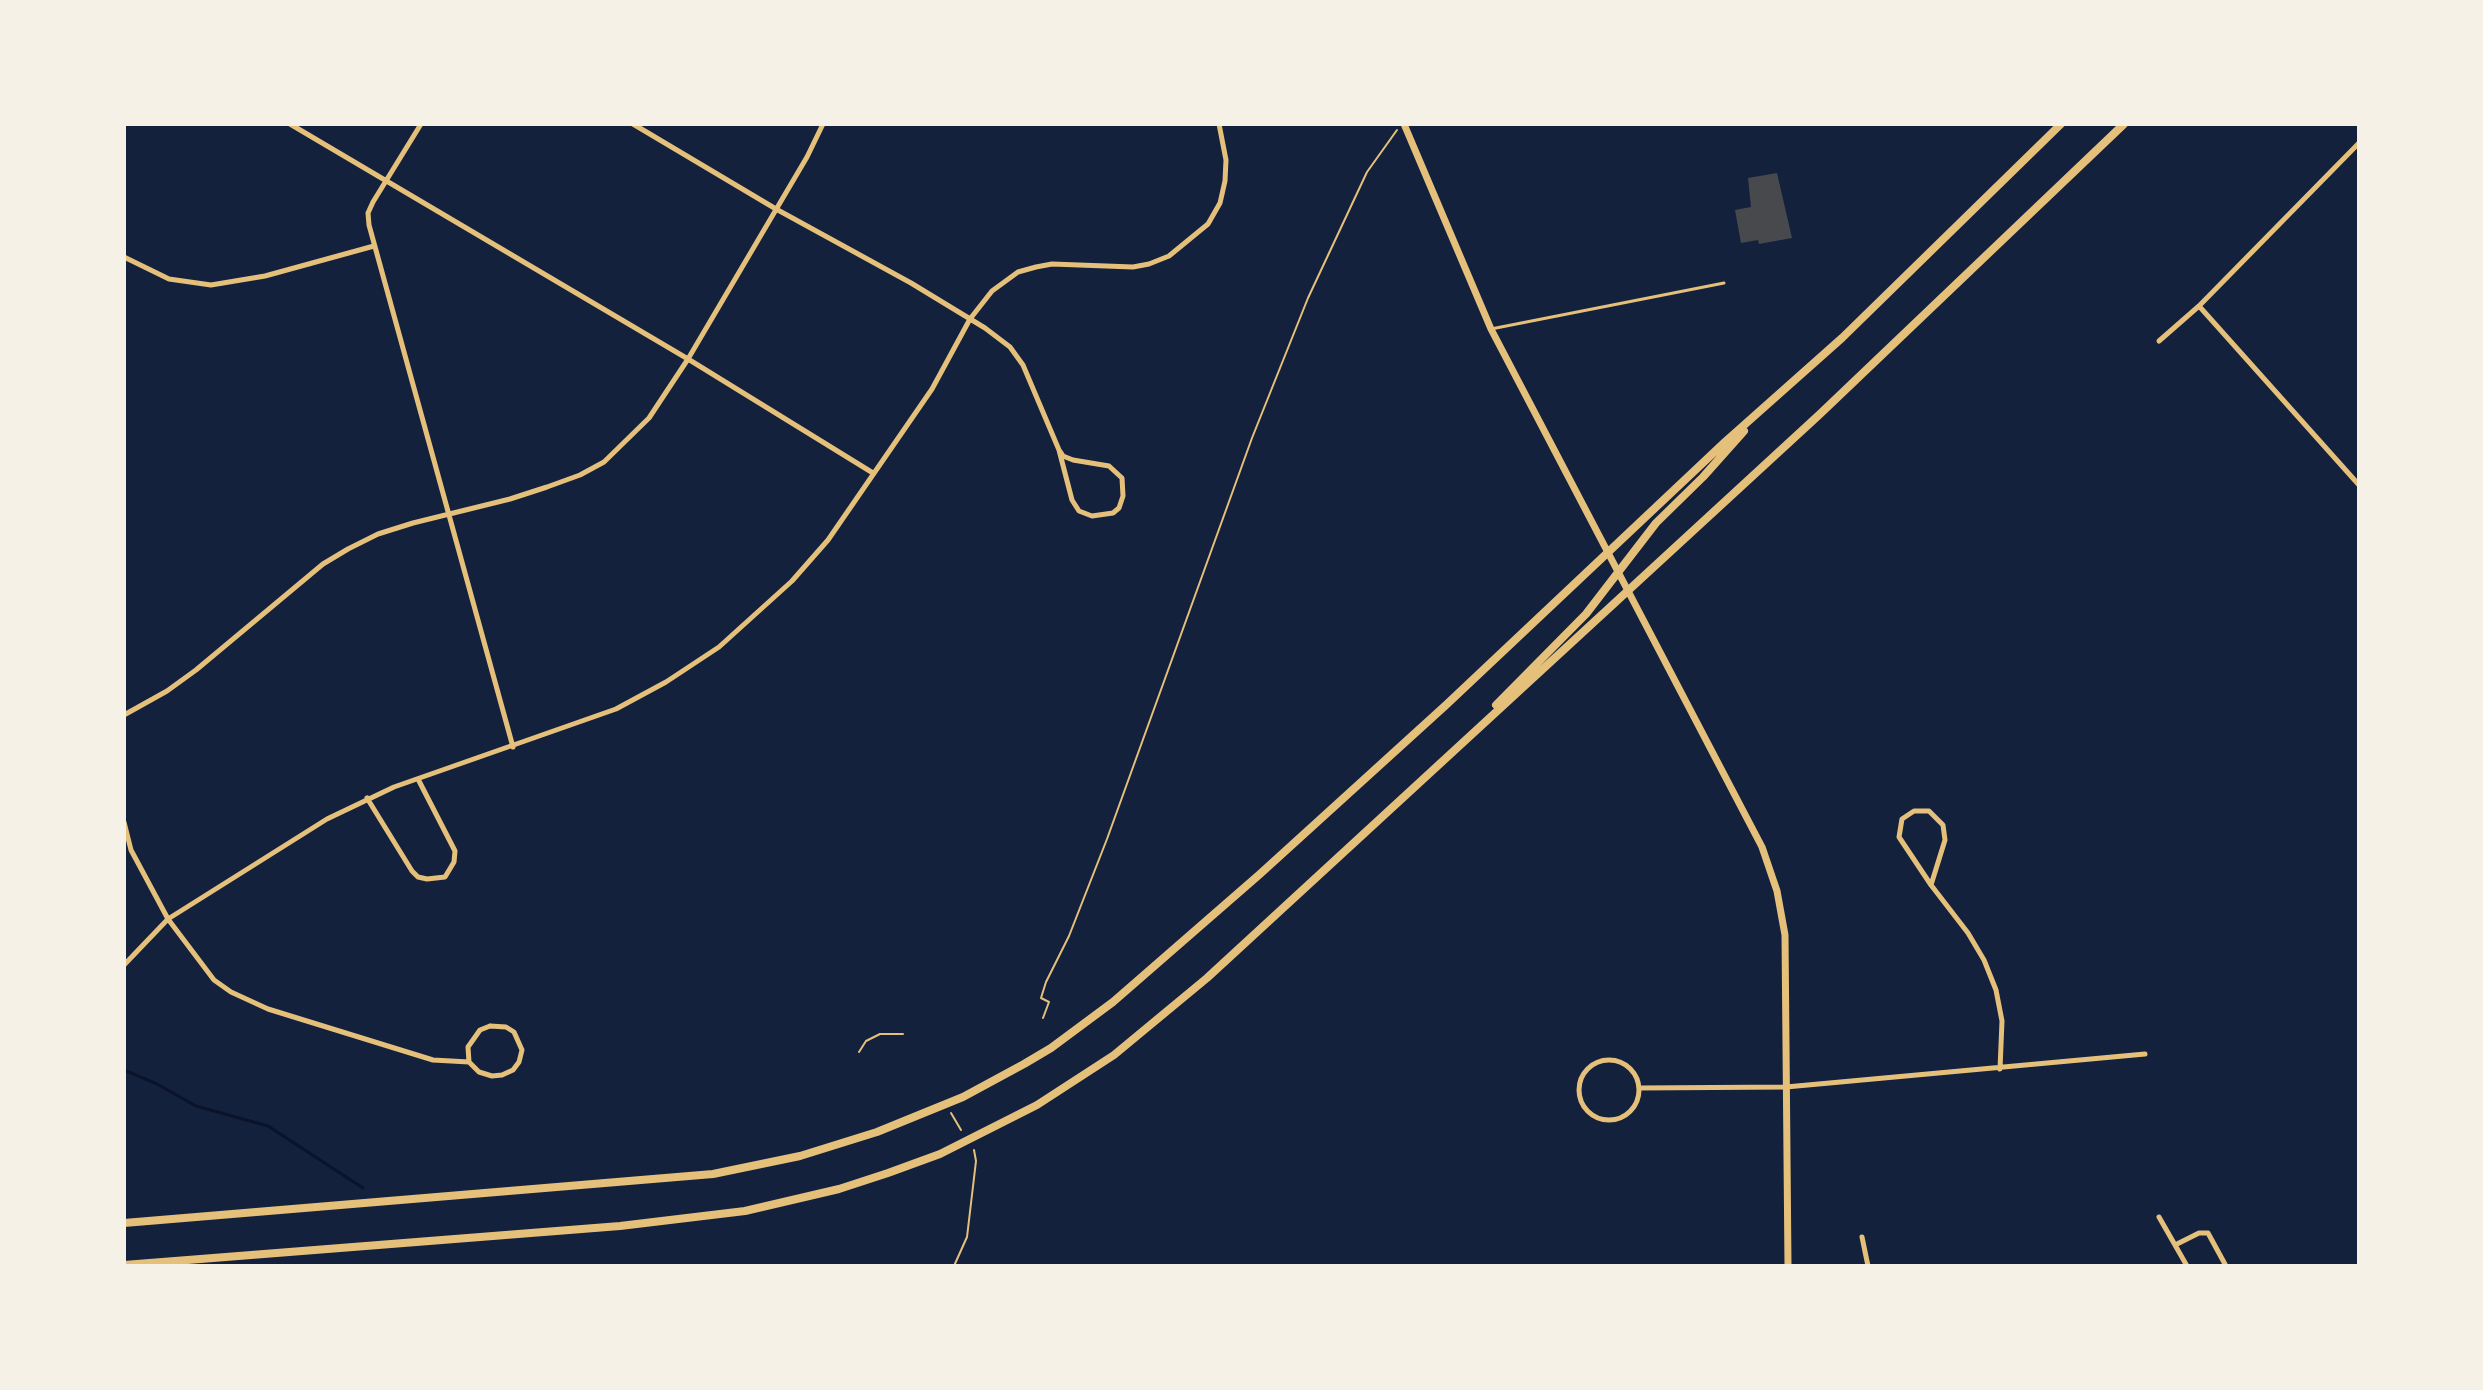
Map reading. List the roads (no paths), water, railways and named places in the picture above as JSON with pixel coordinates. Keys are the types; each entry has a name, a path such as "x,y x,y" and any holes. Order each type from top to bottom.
{"main road":[{"path":"1403,124 1491,329 1761,846 1777,891 1785,935 1788,1266"},
{"path":"124,1223 713,1174 800,1156 877,1132 963,1097 1051,1048 1162,961 1446,705 1937,247 2061,124"},
{"path":"124,1265 680,1220 745,1211 839,1189 940,1154 1037,1105 1123,1047 1207,978 1628,593 2124,124"},
{"path":"1448,755 1586,614 1656,523 1772,401"}],"street":[{"path":"290,124 688,359 873,473"},
{"path":"421,124 368,213 374,246 513,747"},
{"path":"633,124 776,209 911,283 1010,347 1023,365 1059,450 1072,500 1079,511 1092,516 1113,513 1119,508 1123,496 1122,478 1109,466 1073,460 1063,456 1059,450"},
{"path":"124,715 167,691 196,670 323,564 378,534 547,487 604,462 649,418 688,359 823,124"},
{"path":"124,965 168,919 327,819 367,798 616,709 666,682 719,647 792,581 828,540 932,389 970,319 992,291 1018,272 1052,264 1133,267 1169,256 1208,224 1220,203 1225,181 1226,160 1219,124"},
{"path":"2159,341 2199,306 2358,146"},
{"path":"124,257 169,279 211,285 265,276 374,246"},
{"path":"2199,306 2359,485"},
{"path":"367,798 412,871 418,877 427,879 445,877 454,862 455,851 418,779"},
{"path":"1931,885 1945,840 1943,825 1929,811 1914,811 1902,819 1899,837 1931,885 1968,933 1984,960 1996,990 2002,1021 2000,1069"},
{"path":"124,822 131,850 168,919 214,980 231,992 268,1009 433,1060 469,1062 479,1072 492,1076 513,1070 519,1062 522,1050 519,1039 506,1027 490,1026 480,1030 468,1047 469,1062"},
{"path":"1639,1088 1786,1087 2145,1054"},
{"path":"1605,1060 1615,1061 1632,1070 1639,1088 1634,1107 1618,1119 1598,1118 1589,1113 1579,1096 1582,1077 1596,1063 1605,1060"},
{"path":"2159,1217 2187,1266"},
{"path":"2175,1245 2199,1233 2208,1233 2226,1266"},
{"path":"1862,1237 1868,1266"}],"lane":[{"path":"1491,329 1724,283"}],"waterway":[{"path":"124,1070 196,1106 268,1126 363,1188"}]}
